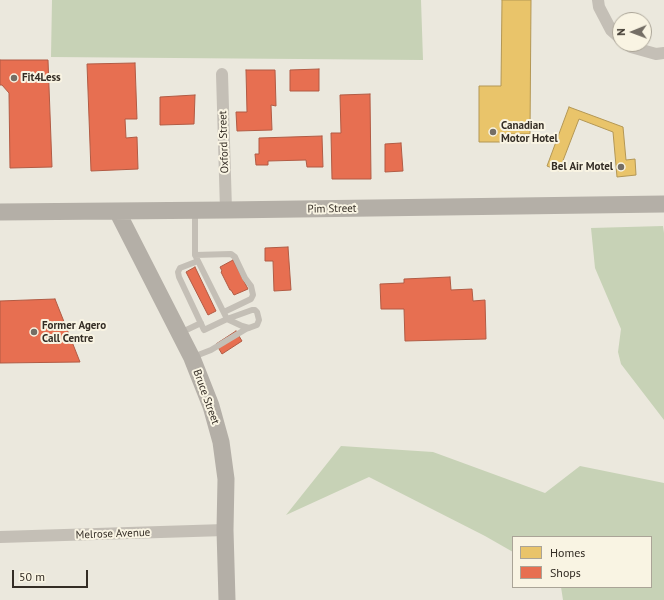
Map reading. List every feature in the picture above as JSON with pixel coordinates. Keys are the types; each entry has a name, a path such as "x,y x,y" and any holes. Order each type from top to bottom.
{"main road":[{"name":"Pim Street","path":"0,212 195,211 664,204"},
{"name":"Bruce Street","path":"117,211 192,358 212,406 221,442 226,479 225,530 227,600"}],"street":[{"path":"598,0 599,7 612,32"},
{"path":"649,52 656,54 664,53"},
{"name":"Oxford Street","path":"222,74 226,210"},
{"name":"Melrose Avenue","path":"0,537 225,530"}],"lane":[{"path":"195,211 197,258 227,319 250,328"},
{"path":"192,358 211,350 257,325 258,315 255,310 248,310 204,330 178,272 197,258 231,254 235,257 252,289 253,295 249,301 224,312"},
{"path":"179,333 201,323"}],"green space":[{"path":"52,0 421,0 423,60 51,57"},
{"path":"663,226 664,420 621,364 618,352 621,329 595,268 591,228"},
{"path":"341,446 433,452 545,493 580,466 664,483 664,600 563,600 561,588 652,588 652,536 512,536 512,551 485,536 369,477 286,515"}],"building: Homes":[{"path":"502,0 531,0 530,134 504,134 504,142 479,142 479,86 501,86"},
{"path":"569,107 623,127 626,160 635,159 636,175 617,177 613,132 579,119 559,171 547,166"}],"building: Shops":[{"path":"0,60 48,60 52,167 10,168 9,93 2,85 0,85"},
{"path":"135,63 137,119 125,119 126,138 137,137 138,169 91,171 87,64"},
{"path":"319,69 319,91 290,91 290,70"},
{"path":"246,70 275,70 276,106 271,105 272,130 237,131 236,112 247,112"},
{"path":"370,94 371,179 332,179 331,133 341,133 340,95"},
{"path":"195,95 194,124 160,125 160,97"},
{"path":"322,136 323,167 307,167 306,160 268,161 268,165 256,165 255,154 259,154 259,138"},
{"path":"401,143 403,171 385,172 385,144"},
{"path":"288,247 291,290 274,291 273,261 265,261 265,248"},
{"path":"233,260 248,289 234,295 221,272 220,267"},
{"path":"195,267 216,311 208,315 186,272"},
{"path":"450,277 451,290 472,289 473,301 485,300 486,339 405,341 404,309 381,309 380,284 404,283 404,279"},
{"name":"Former Agero Call Centre","path":"55,299 80,362 0,363 0,301"},
{"path":"236,331 242,341 222,354 216,344"}],"place":[{"name":"Fit4Less","path":"14,78"},
{"name":"Canadian Motor Hotel","path":"493,132"},
{"name":"Bel Air Motel","path":"621,167"},
{"name":"Former Agero Call Centre","path":"34,332"}]}
